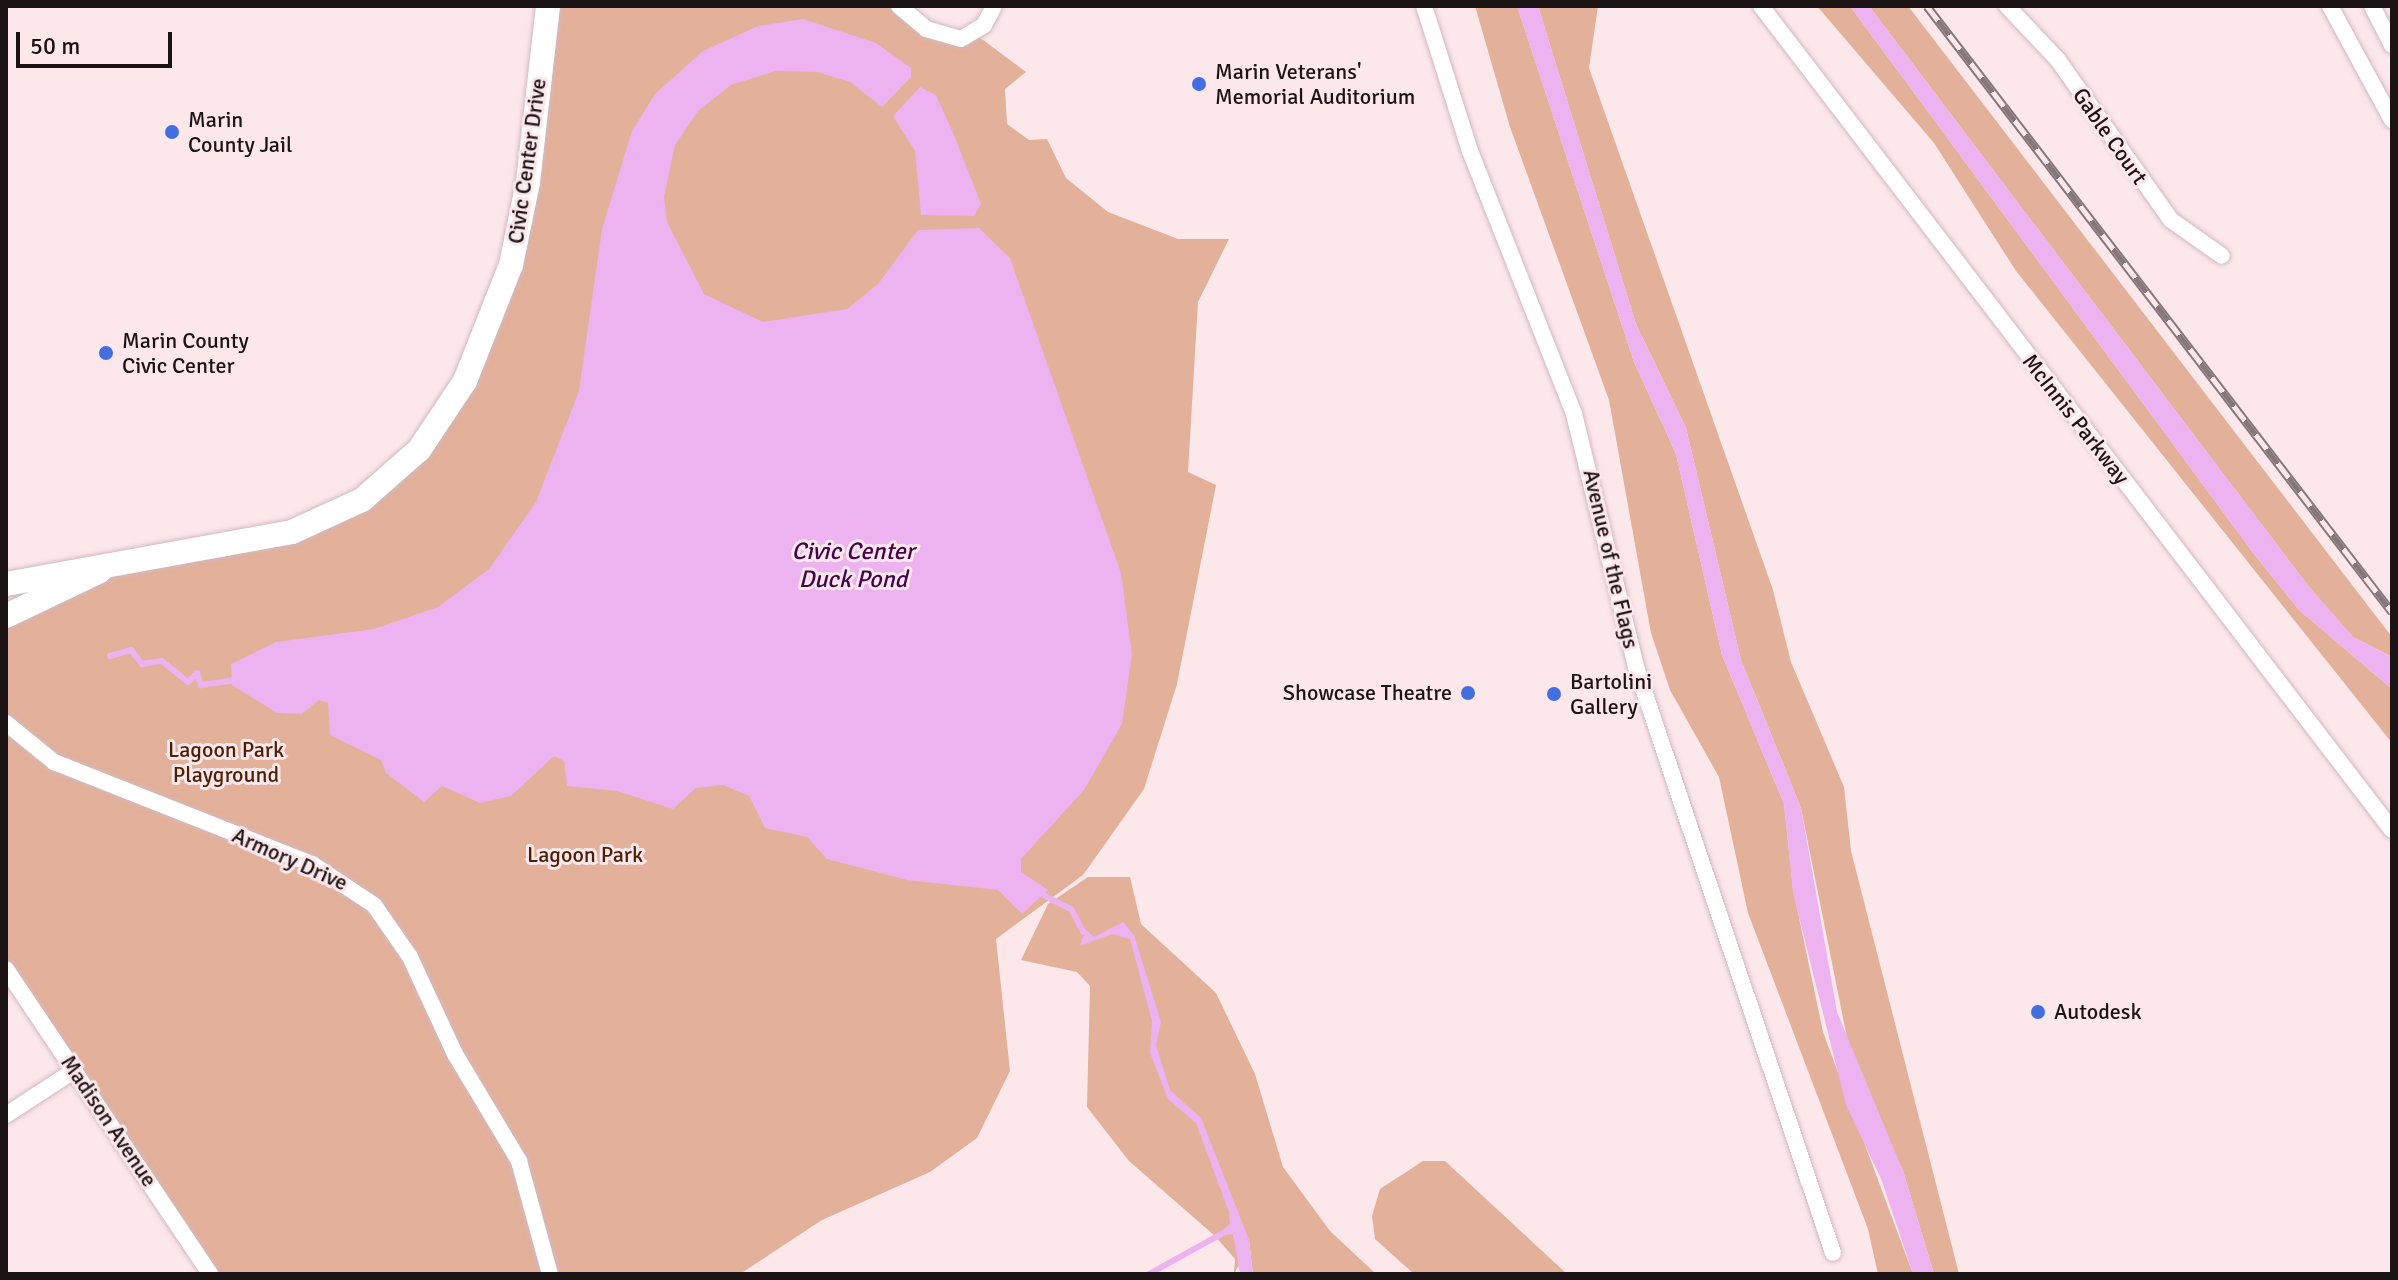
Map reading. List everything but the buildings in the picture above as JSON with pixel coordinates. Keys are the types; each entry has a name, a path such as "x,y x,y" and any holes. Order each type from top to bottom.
{"street":[{"name":"Civic Center Drive","path":"6,584 124,560 264,540 316,524 383,484 436,429 477,356 517,243 548,6"},
{"path":"899,6 926,29 961,39 984,25 994,6"},
{"name":"Avenue of the Flags","path":"1424,6 1474,163 1574,414 1636,667 1833,1253"},
{"name":"McInnis Parkway","path":"1761,6 2392,830"},
{"name":"Gable Court","path":"2007,6 2058,60 2171,220 2222,256"},
{"path":"2330,6 2392,120"},
{"path":"2372,6 2392,45"},
{"name":"Civic Center Drive","path":"6,616 124,560"},
{"name":"Armory Drive","path":"6,723 54,762 326,870 374,905 406,949 455,1054 515,1153 550,1274"},
{"name":"Madison Avenue","path":"6,969 210,1274"},
{"path":"6,1115 75,1070"}],"green space":[{"name":"Lagoon Park","path":"548,6 899,6 926,29 979,37 1026,72 1005,89 1007,124 1029,140 1047,139 1066,178 1108,212 1178,239 1229,239 1198,302 1188,472 1216,485 1177,684 1144,789 1083,875 996,939 1010,1071 977,1138 930,1172 822,1220 740,1274 213,1274 6,962 6,620 86,582 264,540 401,468 498,305"},
{"path":"1475,6 1517,6 1634,362 1676,454 1722,655 1784,804 1793,889 1823,1032 1913,1274 1878,1274 1868,1229 1748,913 1719,777 1670,690 1651,633 1609,400 1510,127"},
{"path":"1538,6 1598,6 1589,68 1773,590 1791,662 1844,787 1851,851 1959,1274 1934,1274 1903,1171 1851,1058 1801,808 1741,660 1686,428 1636,324"},
{"path":"1817,6 1850,6 2254,554 2299,610 2392,689 2392,743 2016,271 1934,143"},
{"path":"1869,6 1908,6 2392,637 2392,657 2353,637 2309,587"},
{"path":"1088,877 1130,877 1141,924 1216,993 1255,1074 1283,1167 1330,1231 1376,1274 1253,1274 1249,1240 1233,1234 1241,1261 1234,1274 1235,1259 1215,1236 1129,1161 1087,1107 1090,986 1077,972 1021,960 1048,904"},
{"path":"1423,1161 1445,1161 1567,1274 1414,1274 1375,1239 1372,1216 1380,1189"}],"water":[{"path":"1517,6 1538,6 1636,324 1686,428 1741,660 1801,808 1837,1012 1903,1171 1934,1274 1913,1274 1882,1181 1846,1105 1793,893 1784,804 1722,655 1676,454 1634,362"},
{"path":"1850,6 1869,6 2309,587 2353,637 2392,657 2392,689 2299,610 2254,554"},
{"name":"Civic Center Duck Pond","path":"803,19 876,43 911,68 911,77 882,107 850,82 817,72 776,71 731,85 698,111 675,145 664,197 667,222 704,294 763,322 847,309 878,284 918,230 979,228 1010,258 1121,573 1132,654 1122,724 1084,790 1021,859 1021,872 1048,890 1022,914 998,890 907,880 827,859 807,837 765,828 749,796 723,785 696,788 673,809 617,791 567,786 564,761 554,756 511,796 480,803 442,786 424,802 386,773 381,760 330,735 328,703 319,700 302,714 277,713 232,685 231,664 276,642 374,629 438,607 489,569 536,502 579,391 602,229 632,131 655,94 703,51 758,26"},
{"path":"920,87 936,95 954,135 981,204 974,216 921,215 915,151 893,116"},
{"path":"1123,922 1134,935 1161,1022 1156,1045 1170,1090 1201,1118 1249,1240 1253,1274 1240,1274 1233,1234 1215,1236 1230,1224 1229,1212 1196,1123 1168,1099 1150,1053 1152,1021 1130,939 1112,934 1080,946 1086,930 1094,937"}],"waterway":[{"path":"110,656 131,650 142,664 162,661 188,682 197,673 201,685 235,680"},
{"path":"1045,896 1071,909 1083,932"},
{"path":"1149,1274 1223,1233"}],"railway":[{"path":"1927,6 2392,612"}],"place":[{"name":"Marin Veterans' Memorial Auditorium","path":"1199,84"},
{"name":"Marin County Jail","path":"172,132"},
{"name":"Marin County Civic Center","path":"106,353"},
{"name":"Showcase Theatre","path":"1468,693"},
{"name":"Bartolini Gallery","path":"1554,694"},
{"name":"Autodesk","path":"2038,1012"}],"park label":[{"name":"Lagoon Park Playground","path":"226,762"}]}
